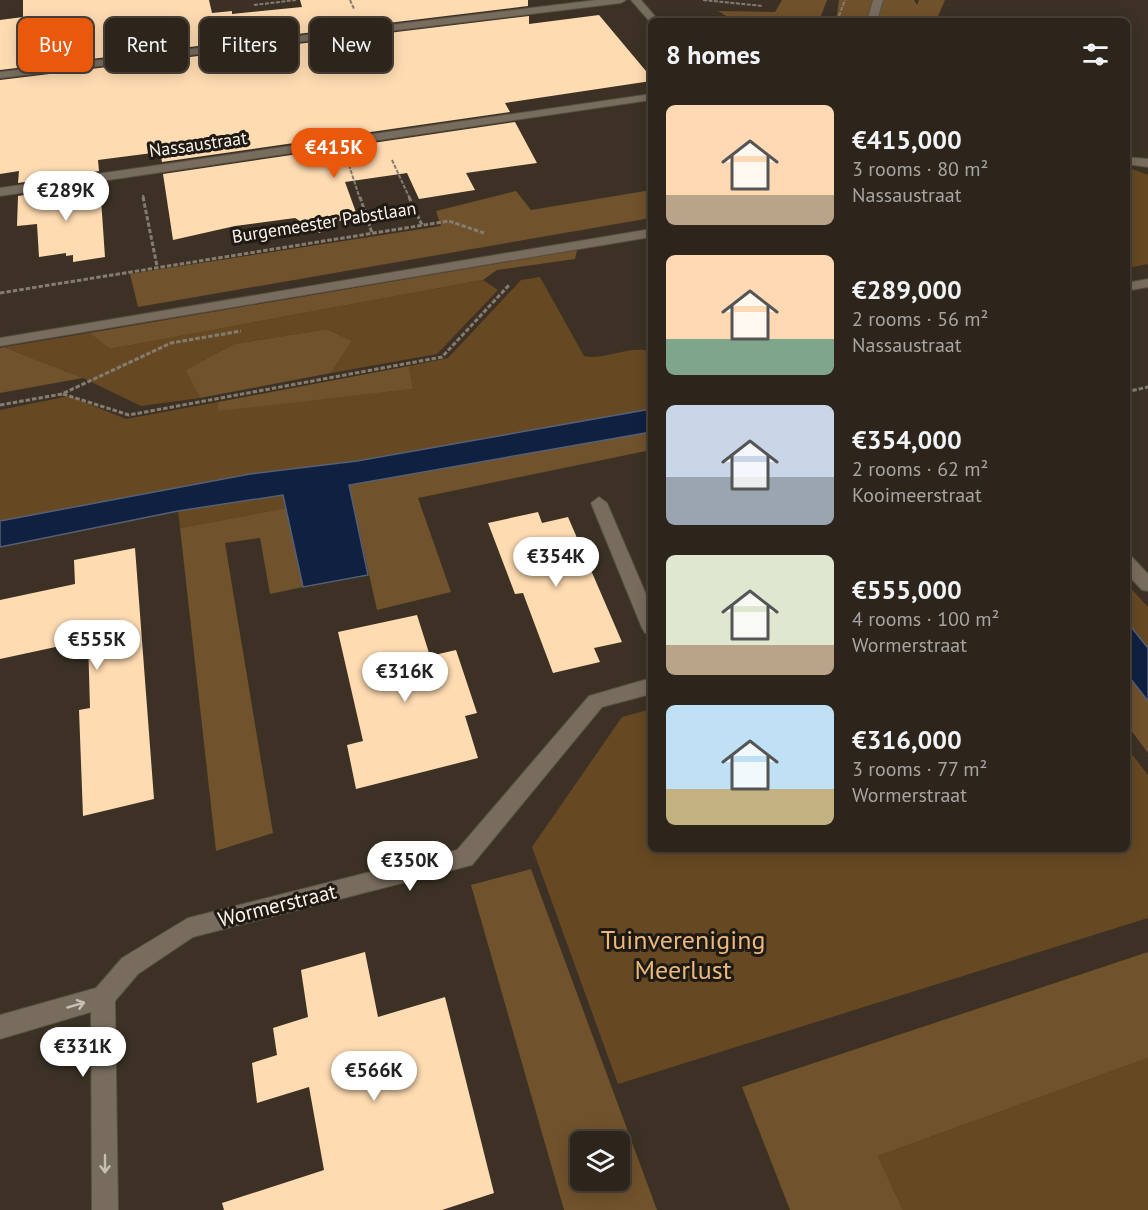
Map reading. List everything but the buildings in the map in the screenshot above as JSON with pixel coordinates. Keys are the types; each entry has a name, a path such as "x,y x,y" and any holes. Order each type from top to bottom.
{"street":[{"path":"0,75 621,0"},
{"path":"636,0 651,18"},
{"path":"873,18 879,0"},
{"name":"Nassaustraat","path":"0,192 648,97"},
{"path":"1130,161 1147,164"},
{"path":"0,342 648,234"},
{"path":"1130,286 1148,283"},
{"path":"599,503 648,621"},
{"path":"1130,565 1148,585"},
{"name":"Wormerstraat","path":"104,997 130,966 188,928 464,858 596,701 648,687"},
{"path":"0,1027 104,997 105,1210"}],"path":[{"path":"254,5 296,0"},
{"path":"703,0 763,6"},
{"path":"838,18 845,0"},
{"path":"382,137 422,225"},
{"path":"342,143 372,233"},
{"path":"138,171 157,266"},
{"name":"Burgemeester Pabstlaan","path":"0,293 157,266 449,221 488,235"},
{"path":"62,394 129,415 442,357 516,277 508,280"},
{"path":"0,405 62,394 171,343 252,329"},
{"path":"1130,391 1148,387"}],"green space":[{"path":"1130,168 1148,175 1148,264 1130,267"},
{"path":"540,277 584,356 601,356 635,350 648,351 648,410 357,461 250,474 0,521 0,410 69,396 126,419 218,402 218,410 413,389 409,366 448,358 521,280"},
{"path":"483,280 498,290 437,354 331,373 352,341 327,329 234,344 185,370 200,398 141,406 83,378 4,347 89,333 110,349"},
{"path":"283,495 286,508 180,528 178,511"},
{"path":"1130,587 1148,607 1148,648 1130,626"},
{"name":"Tuinvereniging Meerlust","path":"648,710 648,852 1130,852 1130,752 1148,775 1148,918 618,1084 532,847 622,717"},
{"path":"1148,1058 1148,1210 903,1210 878,1156"}],"shaded area":[{"path":"782,0 827,0 820,18 729,18 718,11 775,12"},
{"path":"839,0 914,0 917,5 919,0 945,0 937,18 836,18"},
{"path":"648,190 648,219 138,307 130,274 441,226 436,211 516,191 531,210"},
{"path":"577,250 575,259 497,270 483,280 110,349 89,333"},
{"path":"327,329 352,341 331,373 200,398 185,370 234,344"},
{"path":"4,347 83,378 0,393 0,348"},
{"path":"409,366 413,389 218,411 218,402"},
{"path":"648,433 648,451 418,498 451,592 377,610 349,485"},
{"path":"286,508 303,587 270,594 260,538 225,543 273,833 216,851 180,528"},
{"path":"1130,679 1148,701 1148,753 1130,729"},
{"path":"531,869 628,1131 570,1131 570,1191 630,1191 630,1137 657,1210 564,1210 471,885"},
{"path":"1148,952 1148,1058 878,1156 903,1210 790,1210 742,1087"}],"water":[{"path":"648,410 648,433 349,485 368,575 303,587 283,495 178,511 0,547 0,521 250,474 357,461"},
{"path":"1130,626 1148,648 1148,701 1130,678"}]}
